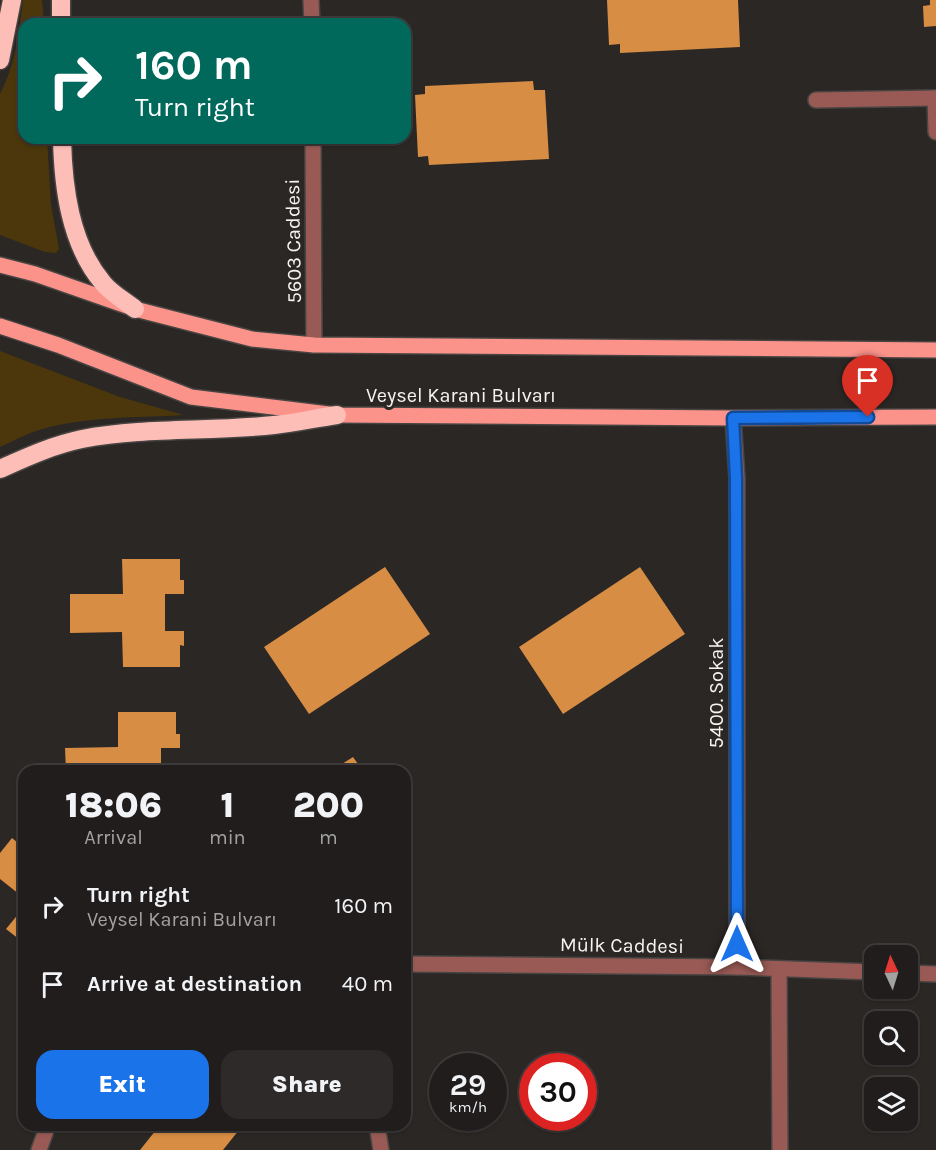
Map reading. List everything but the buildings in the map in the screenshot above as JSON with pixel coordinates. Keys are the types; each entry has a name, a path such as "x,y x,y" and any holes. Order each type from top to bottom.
{"highway":[{"path":"0,60 12,0"},
{"path":"61,0 61,18"},
{"path":"62,144 63,170 75,232 90,266 104,285 135,309"},
{"path":"0,469 41,450 80,440 153,431 274,425 337,415"}],"main road":[{"path":"0,265 35,274 135,309 252,339 314,345 936,350"},
{"name":"Veysel Karani Bulvarı","path":"0,326 58,345 191,397 337,415 936,417"}],"street":[{"path":"311,0 312,18"},
{"path":"816,100 936,98 936,132"},
{"name":"5603 Caddesi","path":"313,144 314,345"},
{"name":"5400. Sokak","path":"733,418 736,478 737,967"},
{"name":"Mülk Caddesi","path":"411,964 737,967 864,972"},
{"path":"779,969 780,1150"},
{"path":"918,973 936,974"},
{"path":"39,1150 46,1131"},
{"path":"378,1131 381,1150"}],"shaded area":[{"path":"23,0 42,0 44,18 20,18"},
{"path":"18,36 18,144 47,144 51,205 59,249 56,253 45,252 0,235 0,94 13,59"},
{"path":"0,351 120,397 184,415 111,418 56,425 0,447"}],"route":[{"path":"737,944 736,478 733,418 868,417"}]}
